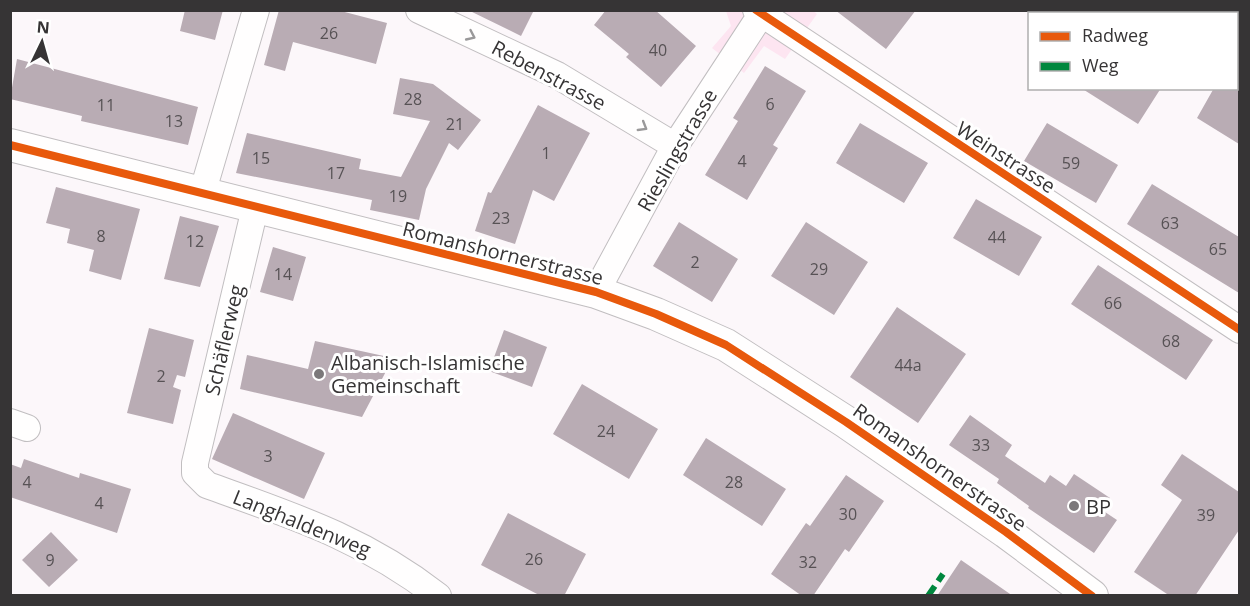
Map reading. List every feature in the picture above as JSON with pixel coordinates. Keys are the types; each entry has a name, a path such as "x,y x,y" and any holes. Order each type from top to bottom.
{"street":[{"path":"202,194 256,10"},
{"name":"Rebenstrasse","path":"418,10 557,75 675,147"},
{"name":"Rieslingstrasse","path":"596,292 675,147 760,12"},
{"name":"Weinstrasse","path":"760,12 1239,330"},
{"name":"Romanshornerstrasse","path":"10,145 596,292 656,314 726,345 846,422 1005,532 1092,596"},
{"name":"Schäflerweg","path":"195,473 195,463 255,208"},
{"name":"Langhaldenweg","path":"195,473 207,485 341,535 385,558 438,596"}],"shaded area":[{"path":"812,10 817,14 785,59 764,46 744,73 712,48 731,26 726,11"}],"building":[{"path":"185,10 223,10 215,40 180,31"},
{"path":"279,10 337,10 387,23 376,64 293,42 285,71 264,65"},
{"path":"468,10 534,10 521,36"},
{"path":"606,10 655,10 696,46 661,87 626,57 629,54 594,25"},
{"path":"835,10 916,10 886,49"},
{"path":"17,59 198,107 188,145 81,121 82,116 10,99"},
{"path":"765,66 806,91 773,145 778,148 747,200 705,175 738,121 733,118"},
{"path":"400,78 433,84 481,120 458,150 449,143 426,189 419,220 370,210 372,200 236,173 247,133 361,159 359,169 401,177 430,121 393,114"},
{"path":"1239,88 1239,144 1197,118 1213,90 1238,90"},
{"path":"1084,90 1160,90 1138,124"},
{"path":"538,105 590,133 554,201 533,190 515,244 475,231 488,192 491,193"},
{"path":"860,123 928,163 904,203 836,163"},
{"path":"1047,123 1118,165 1096,203 1024,161"},
{"path":"1152,184 1239,237 1239,293 1127,224"},
{"path":"56,187 140,209 121,280 89,271 94,250 67,243 70,229 46,223"},
{"path":"976,199 1042,237 1019,276 953,238"},
{"path":"180,216 219,226 200,287 164,279"},
{"path":"679,222 738,259 712,302 653,266"},
{"path":"806,222 868,262 834,315 771,276"},
{"path":"273,247 306,257 293,301 260,292"},
{"path":"1098,265 1213,340 1186,380 1071,304"},
{"path":"897,307 966,354 918,423 850,377"},
{"path":"149,328 194,340 185,377 177,375 173,387 181,390 173,424 127,413"},
{"path":"504,330 547,347 532,387 489,371"},
{"path":"315,341 393,358 362,417 240,389 247,355 308,369"},
{"path":"582,384 658,429 629,479 553,434"},
{"path":"233,413 325,453 304,499 212,459"},
{"path":"970,415 1012,445 1005,456 1045,483 1050,475 1066,486 1074,474 1110,498 1102,510 1117,520 1094,553 1028,508 1029,506 997,483 999,479 949,445"},
{"path":"706,438 786,489 762,526 683,475"},
{"path":"1182,454 1239,492 1239,530 1195,596 1170,596 1134,572 1182,500 1161,485"},
{"path":"24,459 79,478 80,473 131,489 117,533 10,497 10,464 21,468"},
{"path":"846,475 884,501 849,552 845,549 813,596 802,596 771,574 806,523 810,526"},
{"path":"508,513 586,554 564,596 541,596 481,565"},
{"path":"51,532 78,560 49,587 22,560"},
{"path":"961,560 1013,596 937,596"}],"marked path":[{"path":"928,596 943,574"}],"cycle path":[{"path":"756,10 1240,330"},
{"path":"10,145 596,292 656,314 726,345 846,422 1006,532 1092,596"}],"place":[{"name":"Albanisch-Islamische Gemeinschaft","path":"319,374"},
{"name":"BP","path":"1074,506"}]}
